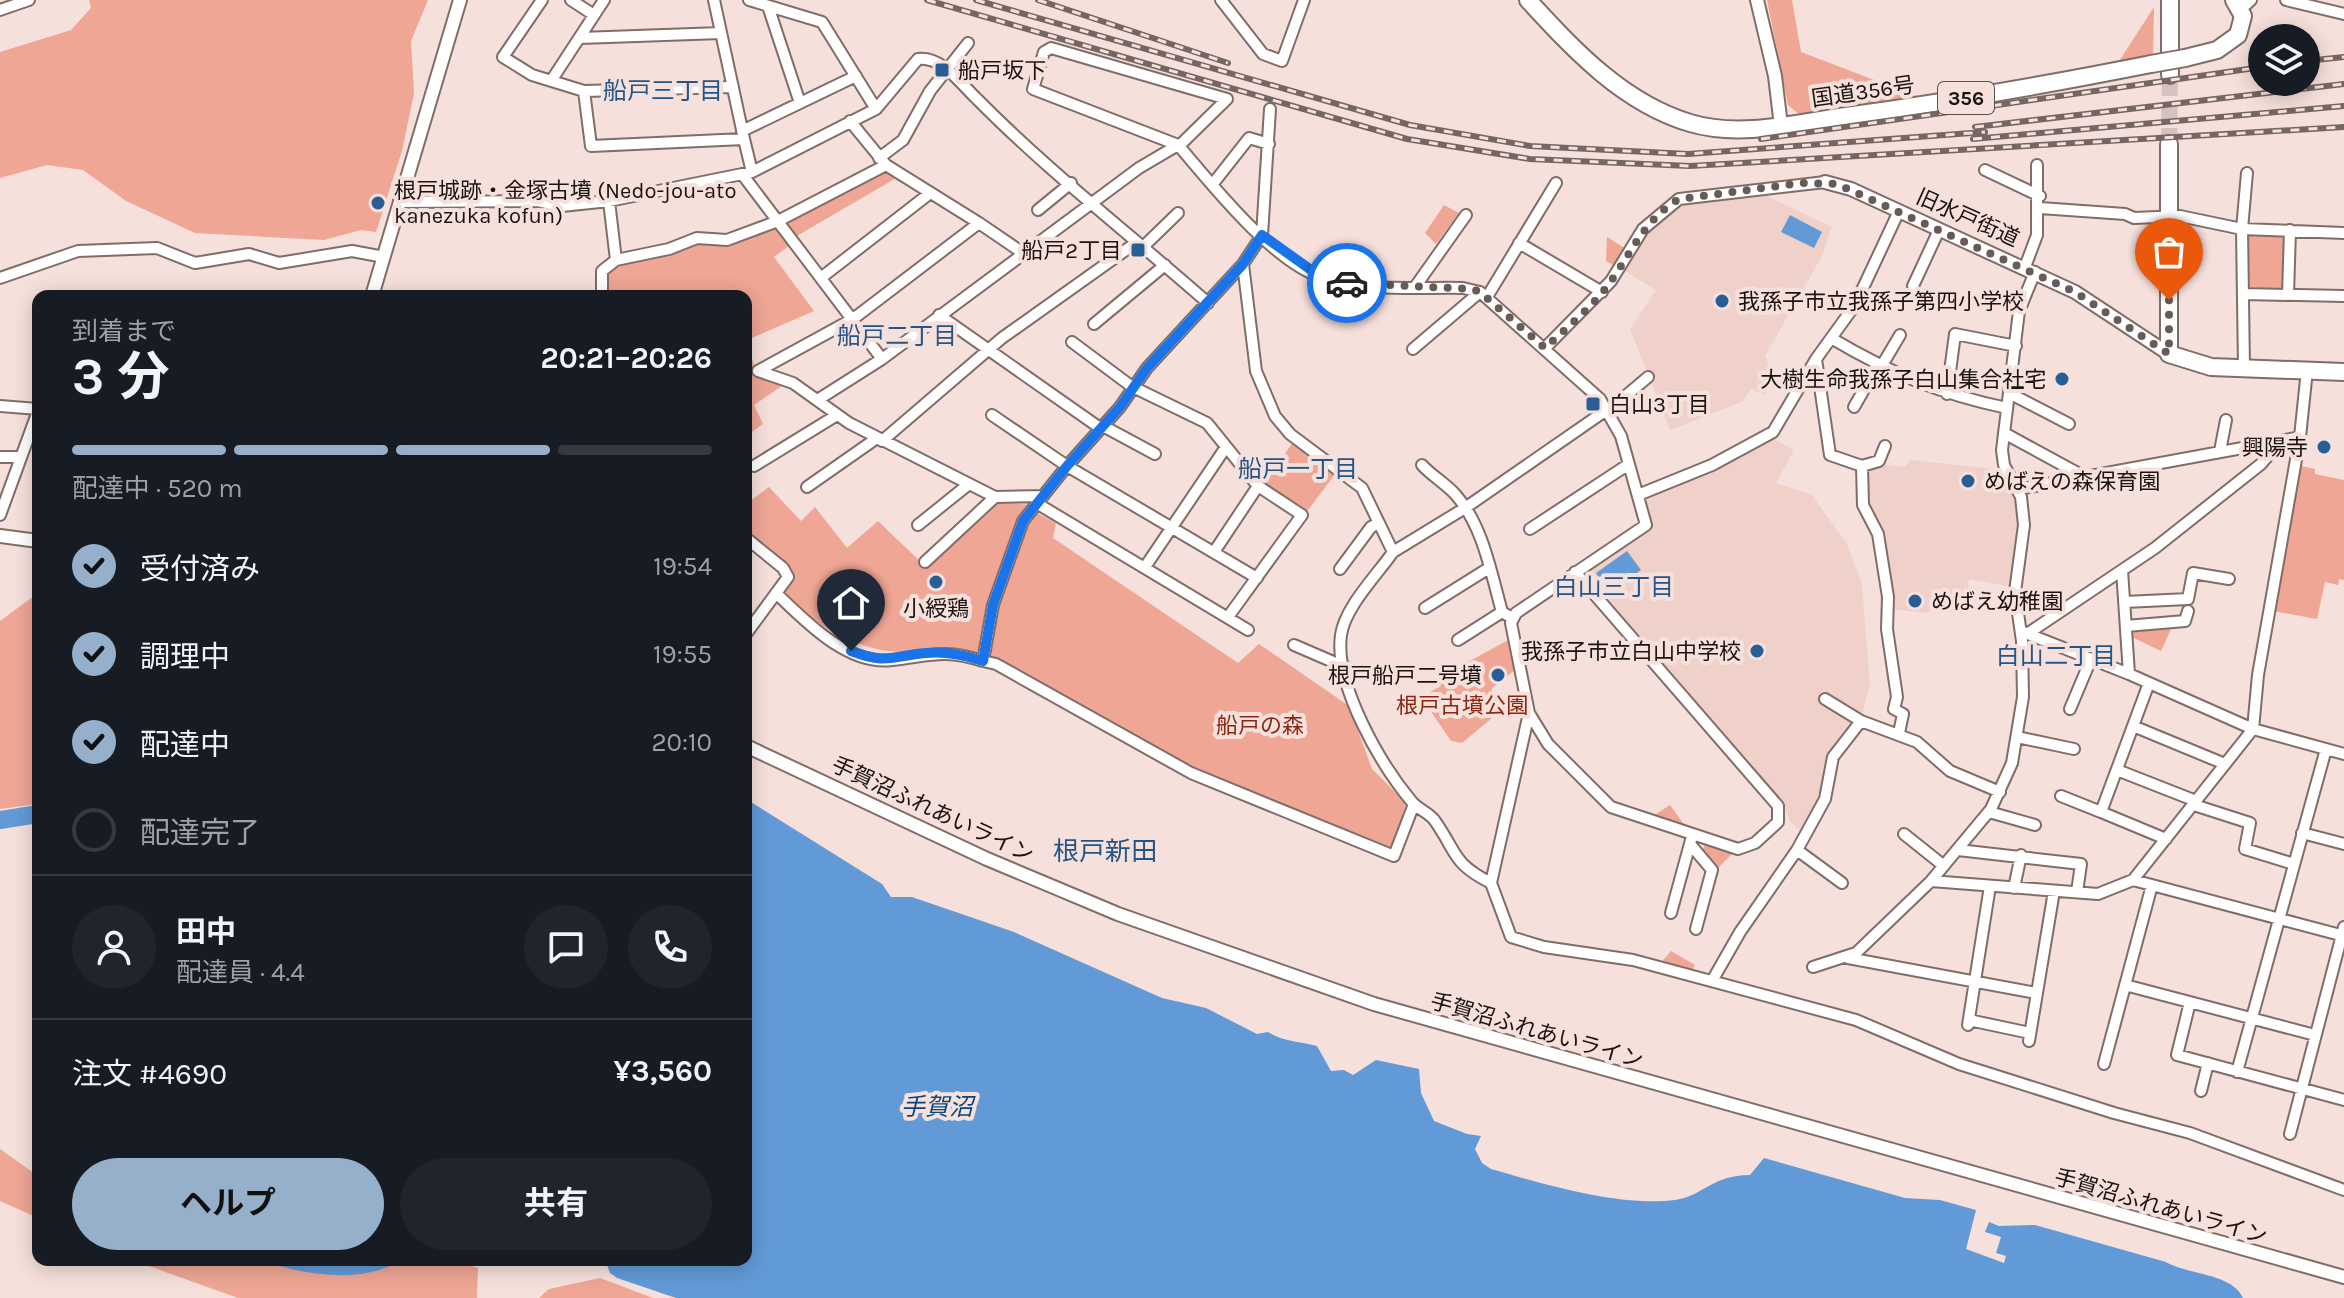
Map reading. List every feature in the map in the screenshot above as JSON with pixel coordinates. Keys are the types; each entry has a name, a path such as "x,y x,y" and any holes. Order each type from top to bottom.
{"highway":[{"name":"国道356号","path":"1528,0 1611,81 1660,111 1704,126 1781,126 1996,93 2185,58 2217,50 2233,41 2243,24 2242,3"},
{"path":"2170,0 2170,75"},
{"path":"2169,144 2169,354 2197,365 2344,372"}],"street":[{"path":"374,290 460,0"},
{"path":"542,0 503,57 532,75 584,91 733,87"},
{"path":"571,0 594,15"},
{"path":"551,81 604,0"},
{"path":"714,0 743,135 747,173 778,221 882,359"},
{"path":"749,0 822,22 876,109"},
{"path":"1221,0 1263,54 1282,61 1304,0"},
{"path":"1757,0 1775,76 1781,126"},
{"path":"2286,0 2344,14"},
{"path":"0,10 24,1"},
{"path":"768,6 800,103"},
{"path":"580,38 721,33"},
{"path":"602,290 602,271 616,260 669,249 697,238 727,240 778,221 882,161 903,140 909,123 968,43"},
{"path":"819,399 882,359 1139,168 1179,145 1227,99 1051,48 1044,52 1033,89 1179,145 1212,185 1262,235 1321,277 1374,286 1463,288 1483,295 1545,348 1609,410 1629,464 1646,525 1507,615 1458,640"},
{"path":"399,202 537,201 562,206 609,201 747,173 876,109 918,59 930,60 947,69 1008,131 1208,303"},
{"path":"584,91 591,146 743,135 856,76"},
{"path":"983,661 993,605 1023,521 1135,389 1147,368 1243,264 1262,235 1270,109"},
{"path":"850,121 882,161 1023,253"},
{"path":"1212,185 1249,138 1269,144"},
{"path":"1848,958 1931,881 1989,812 2000,792 2017,737 2023,697 2024,633 2015,592 2024,525 2019,489 2002,459 2019,311 2037,235 2040,202 2037,165"},
{"path":"1985,170 2040,202 2125,214 2134,218 2180,216 2242,229 2344,233"},
{"path":"2244,368 2242,229 2247,173"},
{"path":"1545,348 1602,292 1643,229 1679,199 1825,182"},
{"name":"旧水戸街道","path":"1825,182 1851,189 2030,269 2075,292 2169,354"},
{"path":"1038,210 1071,183"},
{"path":"1413,349 1483,295 1556,183"},
{"path":"822,277 929,194"},
{"path":"609,201 616,260"},
{"path":"1638,495 1712,465 1773,432 1816,359 1860,295 1899,211"},
{"path":"807,487 880,439 988,350 1140,244 1178,213"},
{"path":"1415,287 1466,215"},
{"path":"979,223 853,319 758,371 793,383 837,415 995,497 1040,500 1248,630"},
{"path":"1913,286 1939,230"},
{"path":"2288,295 2290,230"},
{"path":"1519,243 1602,292"},
{"path":"0,278 78,251 157,248 195,263 249,254 279,263 352,251 384,257"},
{"path":"1243,264 1256,371 1275,416 1290,434 1362,488 1393,552"},
{"path":"1094,324 1165,265"},
{"path":"2243,294 2344,296"},
{"path":"939,315 1101,427 1155,454"},
{"path":"1947,394 1955,334 2016,346"},
{"path":"1854,407 1900,335"},
{"path":"1831,338 1879,366 1947,394 2007,408"},
{"path":"1072,342 1135,389 1207,423 1258,486 1302,515 1228,617"},
{"path":"1816,359 1830,455 1862,466 1879,461 1885,446"},
{"path":"1931,881 2098,894 2133,880 2253,729 2258,675 2300,437 2307,370"},
{"path":"1491,883 1461,865 1435,820 1414,804 1366,736 1356,713 1345,667 1341,645 1344,626 1393,552 1465,508 1609,410 1648,377"},
{"path":"2009,393 2069,424"},
{"path":"0,406 32,409"},
{"path":"754,466 837,415"},
{"path":"992,415 1067,466 1257,578"},
{"path":"2220,451 2226,420"},
{"path":"0,515 32,427"},
{"path":"2004,433 2083,476"},
{"path":"2019,489 2300,437"},
{"path":"2024,633 2122,570 2261,464 2273,450 2275,442"},
{"path":"1145,567 1226,447"},
{"path":"0,457 21,457"},
{"path":"1530,529 1629,464"},
{"path":"1422,465 1453,491 1478,532 1507,615 1529,713 1548,744 1611,807 1691,839 1743,849 1778,822 1780,809 1575,572"},
{"path":"1862,466 1863,505 1878,534 1884,568 1897,697 1894,709 1903,714 1899,733"},
{"path":"918,525 969,484"},
{"path":"1214,552 1258,486"},
{"path":"925,562 995,497"},
{"path":"1340,569 1371,527 1379,523"},
{"path":"0,536 32,540"},
{"path":"752,544 788,577 752,626"},
{"path":"1425,608 1489,568"},
{"path":"2122,570 2129,674"},
{"path":"2125,602 2188,599 2193,573 2229,579"},
{"path":"777,594 810,626 851,651 872,659 892,661 929,652 956,654 996,664 1191,773 1394,856 1414,804"},
{"path":"2126,626 2185,621 2188,611"},
{"path":"2024,633 2129,674 2253,729 2344,754"},
{"path":"1294,645 1345,667"},
{"path":"2070,709 2091,659"},
{"path":"2101,812 2149,683"},
{"path":"1825,699 1861,721 1917,742 1950,771 2000,792"},
{"path":"1529,713 1491,883 1511,937 1544,947 1633,960 1856,1020 1959,1064 2114,1113 2190,1133 2344,1190"},
{"path":"1712,981 1740,932 1797,850 1825,799 1833,757 1861,721"},
{"path":"2133,726 2225,764"},
{"path":"2017,737 2074,749"},
{"name":"手賀沼ふれあいライン","path":"752,749 987,859 1118,914 1374,1004 2344,1277"},
{"path":"2237,1072 2326,749"},
{"path":"2117,770 2250,823 2245,849 2294,864"},
{"path":"2061,796 2166,839"},
{"path":"1989,812 2035,825"},
{"path":"2302,833 2344,844"},
{"path":"1904,834 1944,866"},
{"path":"1671,913 1691,839"},
{"path":"1691,839 1712,870 1696,929"},
{"path":"1797,850 1842,883"},
{"path":"1958,850 2081,864 2077,892"},
{"path":"2014,888 2021,855"},
{"path":"2133,880 2343,933 2290,1134"},
{"path":"2104,1064 2152,885"},
{"path":"1990,886 1968,1022 2029,1037 2054,891"},
{"path":"1813,967 1848,958 2036,993"},
{"path":"2125,985 2315,1035"},
{"path":"2190,1002 2177,1055 2344,1100"},
{"path":"2201,1091 2208,1063"}],"shaded area":[{"name":"我孫子市立我孫子第四小学校","path":"1763,194 1832,227 1822,256 1765,356 1775,378 1764,395 1751,389 1742,402 1670,430 1630,329 1656,290 1623,270 1642,240 1680,204"},
{"name":"我孫子市立白山中学校","path":"1772,438 1794,450 1776,483 1811,494 1846,542 1862,584 1870,683 1862,715 1829,758 1823,799 1802,833 1790,821 1784,806 1579,573 1649,526 1645,499 1700,477"},
{"path":"1911,460 2004,470 2013,483 2022,515 2013,587 1969,579 1965,614 1934,609 1926,613 1892,609 1867,505 1866,473 1883,464 1905,467"}],"green space":[{"path":"89,0 428,0 411,41 414,93 402,151 376,232 361,230 324,240 195,233 126,201 83,170 47,165 0,178 0,52 71,30 91,8"},
{"path":"1767,0 1792,0 1801,52 1916,96 1800,115 1788,105"},
{"path":"2154,7 2153,57 2116,66"},
{"path":"886,168 898,177 795,237 782,222"},
{"path":"1444,205 1459,213 1436,244 1425,233"},
{"path":"775,227 790,245 774,257 814,311 752,338 752,290 606,290 606,272 618,261 698,242 721,246"},
{"path":"2251,234 2284,235 2287,239 2286,287 2283,290 2248,287 2247,238"},
{"path":"1607,237 1626,249 1616,267 1606,261"},
{"path":"752,358 756,373 785,384 754,405 763,424 752,432"},
{"path":"1293,442 1336,473 1305,514 1264,484"},
{"path":"2301,466 2315,469 2315,474 2344,480 2344,580 2339,579 2338,585 2325,582 2317,619 2273,611"},
{"path":"769,487 801,521 815,507 847,548 878,521 926,567 997,502 1032,505 1020,519 977,654 918,653 873,648 852,641 831,631 784,594 792,574 752,539 752,500"},
{"name":"船戸の森","path":"1037,513 1056,523 1053,538 1238,663 1259,644 1349,706 1372,769 1406,803 1393,848 1199,771 988,658 996,606 1028,524"},
{"path":"32,597 32,805 0,809 0,621"},
{"path":"2172,627 2161,651 2132,637 2135,629"},
{"name":"根戸古墳公園","path":"1508,640 1515,670 1492,688 1492,718 1462,743 1451,741 1421,697 1441,686 1439,678"},
{"path":"1670,805 1685,826 1653,816"},
{"path":"1706,843 1734,852 1716,870 1701,852"},
{"path":"1671,951 1695,965 1691,972 1660,964"},
{"path":"0,1149 32,1172 32,1215 0,1201"},
{"path":"149,1266 478,1268 477,1298 238,1298"},
{"path":"600,1278 653,1298 539,1298 549,1289"}],"water":[{"path":"1790,215 1822,232 1814,248 1781,232"},
{"path":"1627,551 1641,570 1609,592 1596,573"},
{"name":"手賀沼","path":"752,803 882,884 891,897 912,897 1014,932 1162,998 1206,1008 1257,1034 1268,1032 1285,1040 1317,1046 1331,1071 1344,1070 1353,1075 1376,1060 1419,1069 1421,1093 1434,1121 1481,1136 1475,1149 1482,1163 1491,1169 1582,1193 1654,1201 1685,1198 1726,1178 1750,1175 1764,1158 1905,1198 1940,1200 1976,1210 1966,1249 2004,1263 2006,1256 1996,1253 2001,1237 1985,1232 1989,1222 1999,1226 2035,1225 2166,1262 2220,1279 2243,1298 676,1298 610,1273 607,1266 752,1266"},
{"path":"282,1266 390,1266 351,1275"}],"waterway":[{"path":"0,820 32,815"}],"tunnel":[{"path":"2169,144 2170,75"}],"railway":[{"path":"927,0 1407,139 1530,159 1690,166 2344,127"},
{"path":"976,0 1410,125 1530,146 1688,154 1985,132"},
{"path":"1038,0 1228,63"},
{"path":"2320,60 2344,57"},
{"path":"1761,139 2248,69"},
{"path":"1975,127 2344,84"},
{"path":"1973,139 2344,106"}],"way so far":[{"path":"1347,283 1472,289 1480,292 1545,348 1602,292 1635,239 1666,207 1679,199 1814,182 1851,189 2025,267 2075,292 2169,354 2169,300"}],"place":[{"name":"船戸坂下","path":"942,70"},
{"name":"根戸城跡・金塚古墳 (Nedo-jou-ato kanezuka kofun)","path":"378,203"},
{"name":"船戸2丁目","path":"1138,250"},
{"name":"我孫子市立我孫子第四小学校","path":"1722,301"},
{"name":"大樹生命我孫子白山集合社宅","path":"2062,379"},
{"name":"白山3丁目","path":"1593,404"},
{"name":"興陽寺","path":"2324,447"},
{"name":"めばえの森保育園","path":"1968,481"},
{"name":"小綬鶏","path":"936,582"},
{"name":"めばえ幼稚園","path":"1915,601"},
{"name":"我孫子市立白山中学校","path":"1757,651"},
{"name":"根戸船戸二号墳","path":"1498,675"}],"district":[{"name":"船戸三丁目","path":"663,91"},
{"name":"船戸二丁目","path":"897,336"},
{"name":"船戸一丁目","path":"1298,469"},
{"name":"白山三丁目","path":"1614,587"},
{"name":"白山二丁目","path":"2056,656"},
{"name":"根戸新田","path":"1105,851"}],"route":[{"path":"851,651 872,659 892,661 929,652 956,654 983,661 993,605 1023,521 1135,389 1147,368 1243,264 1262,235 1295,262 1321,277 1347,283"}]}
